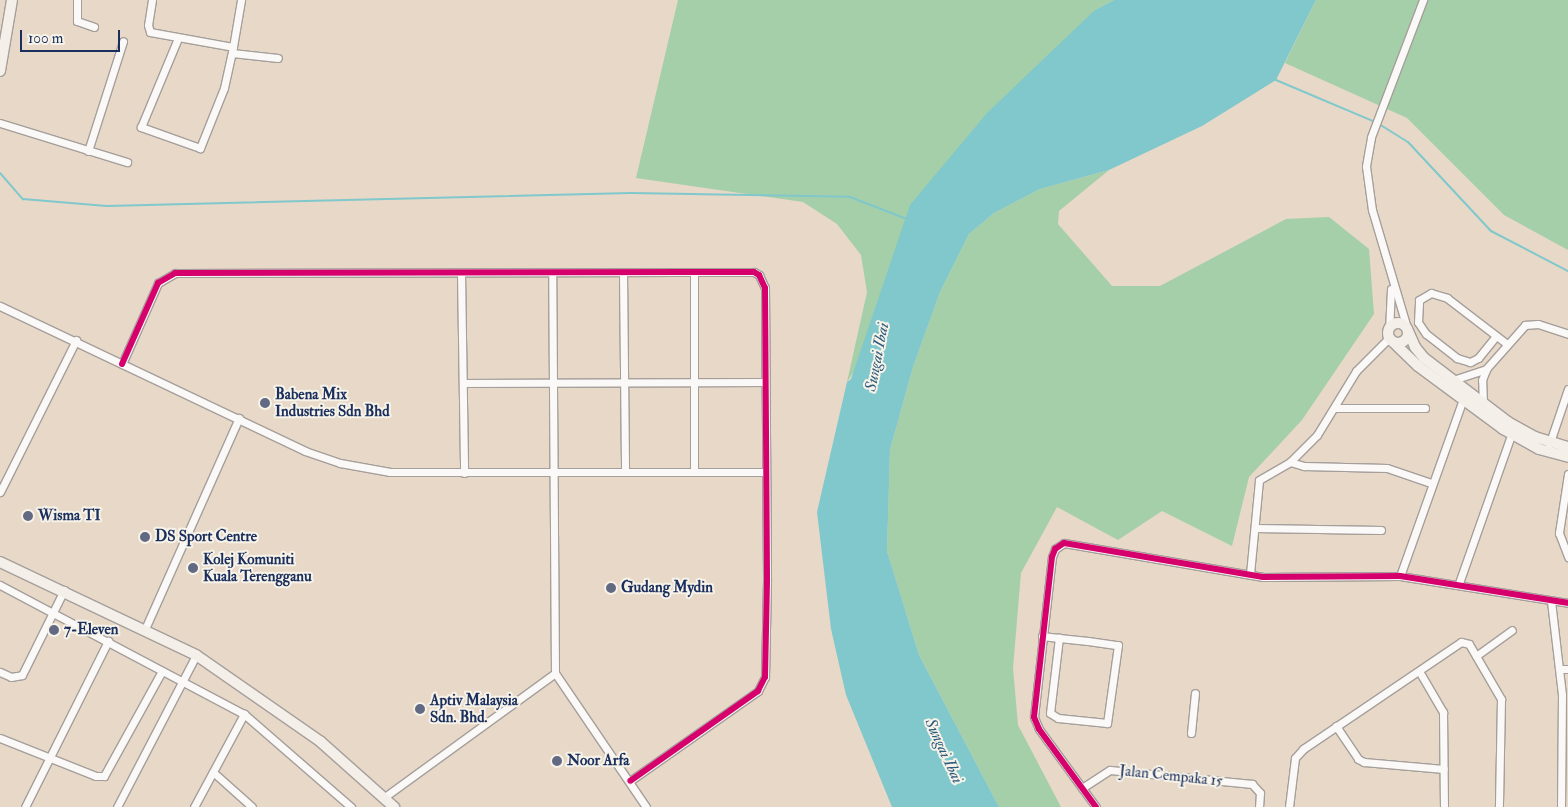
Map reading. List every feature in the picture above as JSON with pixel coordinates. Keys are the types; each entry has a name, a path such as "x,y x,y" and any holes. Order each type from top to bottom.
{"street":[{"path":"0,71 12,0"},
{"path":"77,0 77,21 94,27"},
{"path":"152,0 148,29 154,34 278,58"},
{"path":"178,38 141,127 196,148 202,145 224,88 241,0"},
{"path":"1423,0 1371,137 1366,166 1367,186 1391,284 1407,330 1419,353 1452,380 1521,430 1568,457"},
{"path":"88,150 123,41"},
{"path":"0,123 127,162"},
{"path":"694,272 694,471"},
{"path":"122,364 158,283 167,274 754,272 763,280 767,582 762,685 758,691 630,782"},
{"path":"461,273 464,473"},
{"path":"552,273 555,673 646,807"},
{"path":"623,273 625,471"},
{"path":"1391,284 1390,336 1418,366 1511,435 1548,447 1568,447"},
{"path":"1496,336 1478,358 1470,362 1457,358 1426,334 1418,322 1419,300 1431,293 1440,295 1507,344"},
{"path":"0,306 240,418 296,447 340,463 377,470 464,473 765,472"},
{"path":"1484,404 1482,380 1486,369 1520,329 1532,323 1568,334"},
{"path":"1250,574 1259,480 1290,462 1317,435 1336,408 1356,371 1390,336 1395,324 1407,330"},
{"path":"1390,336 1403,342 1407,330"},
{"path":"0,492 76,340"},
{"path":"1452,380 1486,369"},
{"path":"463,383 764,382"},
{"path":"1548,447 1568,389"},
{"path":"1400,576 1431,482 1463,398"},
{"path":"1336,408 1425,408"},
{"path":"145,629 240,418"},
{"path":"1459,583 1511,435"},
{"path":"1290,462 1304,466 1387,468 1431,482"},
{"path":"1568,474 1560,538 1568,557"},
{"path":"1255,528 1381,530"},
{"path":"1096,807 1038,726 1034,706 1052,558 1055,549 1064,543 1284,579 1400,576 1478,586 1568,603"},
{"path":"0,562 64,590 196,655 283,712 386,796 394,807"},
{"path":"0,585 244,714 351,807"},
{"path":"0,672 11,677 22,675 64,590"},
{"path":"1551,601 1565,727 1564,775 1560,807"},
{"path":"1476,656 1512,630"},
{"path":"1042,636 1059,638 1118,645 1107,723 1058,718 1050,713 1059,638"},
{"path":"25,807 108,642"},
{"path":"1288,807 1295,758 1336,726 1458,643 1468,644 1501,699 1499,807"},
{"path":"117,807 196,655"},
{"path":"1560,669 1568,669"},
{"path":"0,738 96,776 104,776 162,671"},
{"path":"1419,671 1443,712 1444,807"},
{"path":"386,796 555,673"},
{"path":"1191,733 1195,693"},
{"path":"194,807 244,714"},
{"path":"1336,726 1358,759 1364,762 1444,769"},
{"name":"Jalan Cempaka 15","path":"1082,788 1110,770 1252,784 1260,794 1259,807"},
{"path":"213,772 252,807"}],"green space":[{"path":"678,0 1114,0 1095,10 847,382 867,292 861,255 837,224 803,202 636,178"},
{"path":"1316,0 1568,0 1568,250 1504,215 1407,118 1285,63"},
{"path":"1109,170 1059,211 1058,224 1112,286 1160,286 1286,219 1329,217 1369,249 1374,314 1302,420 1249,477 1232,546 1162,511 1118,540 1057,507 1021,573 1013,668 1018,725 1061,807 999,807 919,655 887,551 890,450 913,367 940,292 969,234 994,213 1040,189"}],"water":[{"name":"Sungai Ibai","path":"1114,0 1316,0 1276,80 1202,126 1109,170 1040,189 994,213 969,234 940,292 913,367 890,450 887,551 919,655 999,807 892,807 846,695 831,629 817,512 847,382 851,379 910,205 987,113 1095,10"}],"waterway":[{"path":"1276,80 1375,122"},
{"path":"1379,124 1408,142 1491,231 1568,271"},
{"path":"0,173 23,199 107,206 631,193 850,197 907,219"}],"cycle path":[{"path":"122,364 158,283 175,273 754,272 759,275 765,288 767,582 765,677 758,691 630,781"},
{"path":"1096,807 1039,729 1034,717 1052,557 1055,549 1064,543 1263,577 1400,576 1568,603"}],"place":[{"name":"Babena Mix Industries Sdn Bhd","path":"265,403"},
{"name":"Wisma TI","path":"28,516"},
{"name":"DS Sport Centre","path":"145,537"},
{"name":"Kolej Komuniti Kuala Terengganu","path":"193,568"},
{"name":"Gudang Mydin","path":"611,588"},
{"name":"7-Eleven","path":"54,630"},
{"name":"Aptiv Malaysia Sdn. Bhd.","path":"420,709"},
{"name":"Noor Arfa","path":"557,761"}]}
